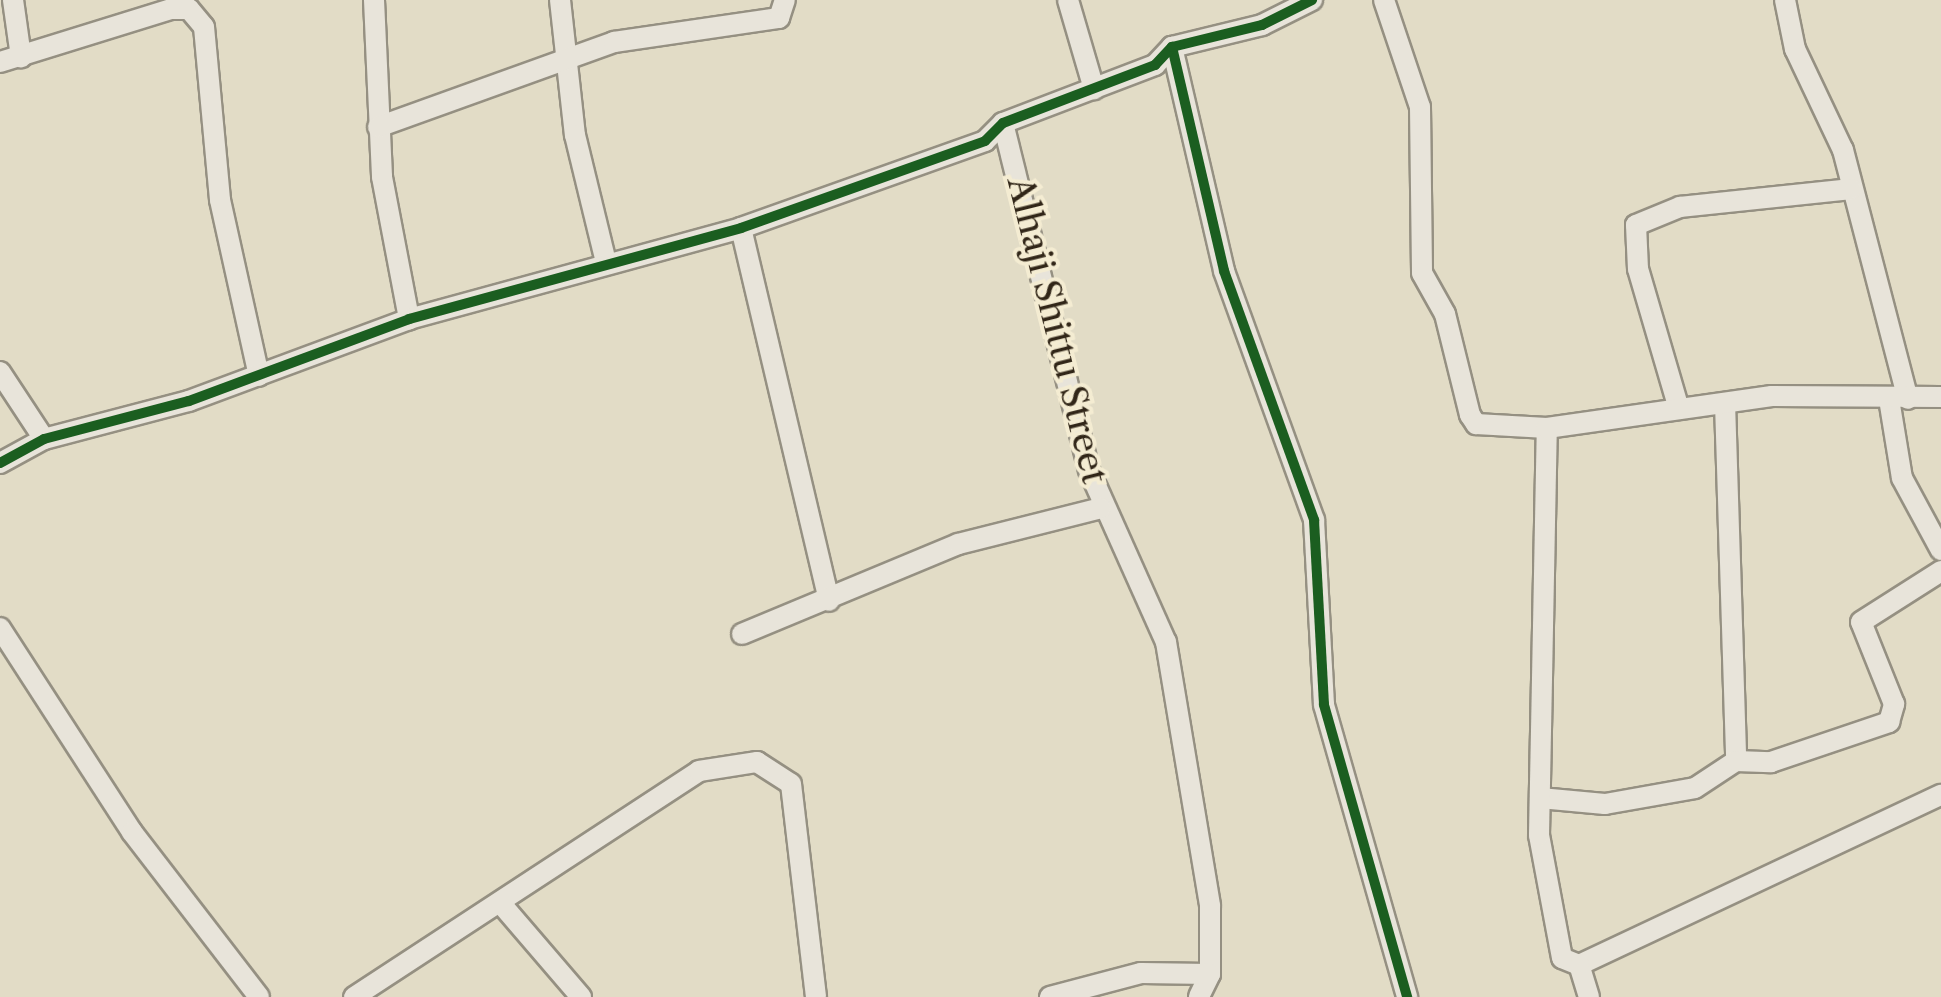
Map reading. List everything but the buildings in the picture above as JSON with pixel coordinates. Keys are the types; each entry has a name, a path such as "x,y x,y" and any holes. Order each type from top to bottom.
{"street":[{"path":"14,0 22,57"},
{"path":"374,0 378,127 410,319"},
{"path":"560,0 564,62 606,262"},
{"path":"378,127 614,42 779,18 785,0"},
{"path":"1068,0 1094,89"},
{"path":"0,463 44,439 259,376 410,319 606,262 741,228 985,141 1003,123 1154,64 1172,47 1262,26 1312,0"},
{"path":"1384,0 1420,107 1422,274 1444,314 1470,415 1476,424 1547,428 1844,391 1898,399 1941,397"},
{"path":"1785,0 1852,190 1898,399 1902,478 1941,550"},
{"path":"0,62 188,4 204,27 220,200 259,376"},
{"path":"1172,47 1228,287 1314,520 1324,705 1407,997"},
{"name":"Alhaji Shittu Street","path":"1003,123 1101,508 1166,642 1201,826 1210,974 1199,997"},
{"path":"1679,409 1638,270 1636,225 1680,207 1852,190"},
{"path":"741,228 830,601"},
{"path":"0,372 44,439"},
{"path":"1725,403 1736,761"},
{"path":"1547,428 1540,798 1547,902 1562,958 1579,966 1589,997"},
{"path":"742,634 830,601 958,544 1101,508"},
{"path":"1540,798 1606,804 1696,788 1736,761 1771,762 1896,716 1860,622 1941,571"},
{"path":"0,628 132,832 259,997"},
{"path":"354,997 503,906 699,771 775,766 791,784 803,843 799,908 816,997"},
{"path":"1579,966 1941,795"},
{"path":"503,906 582,997"},
{"path":"1050,997 1141,973 1210,974"}],"cycle path":[{"path":"0,463 44,439 189,401 409,319 741,228 985,141 1003,123 1155,65 1172,47 1262,25 1312,0"},
{"path":"1172,47 1224,271 1314,520 1324,705 1407,997"}]}
